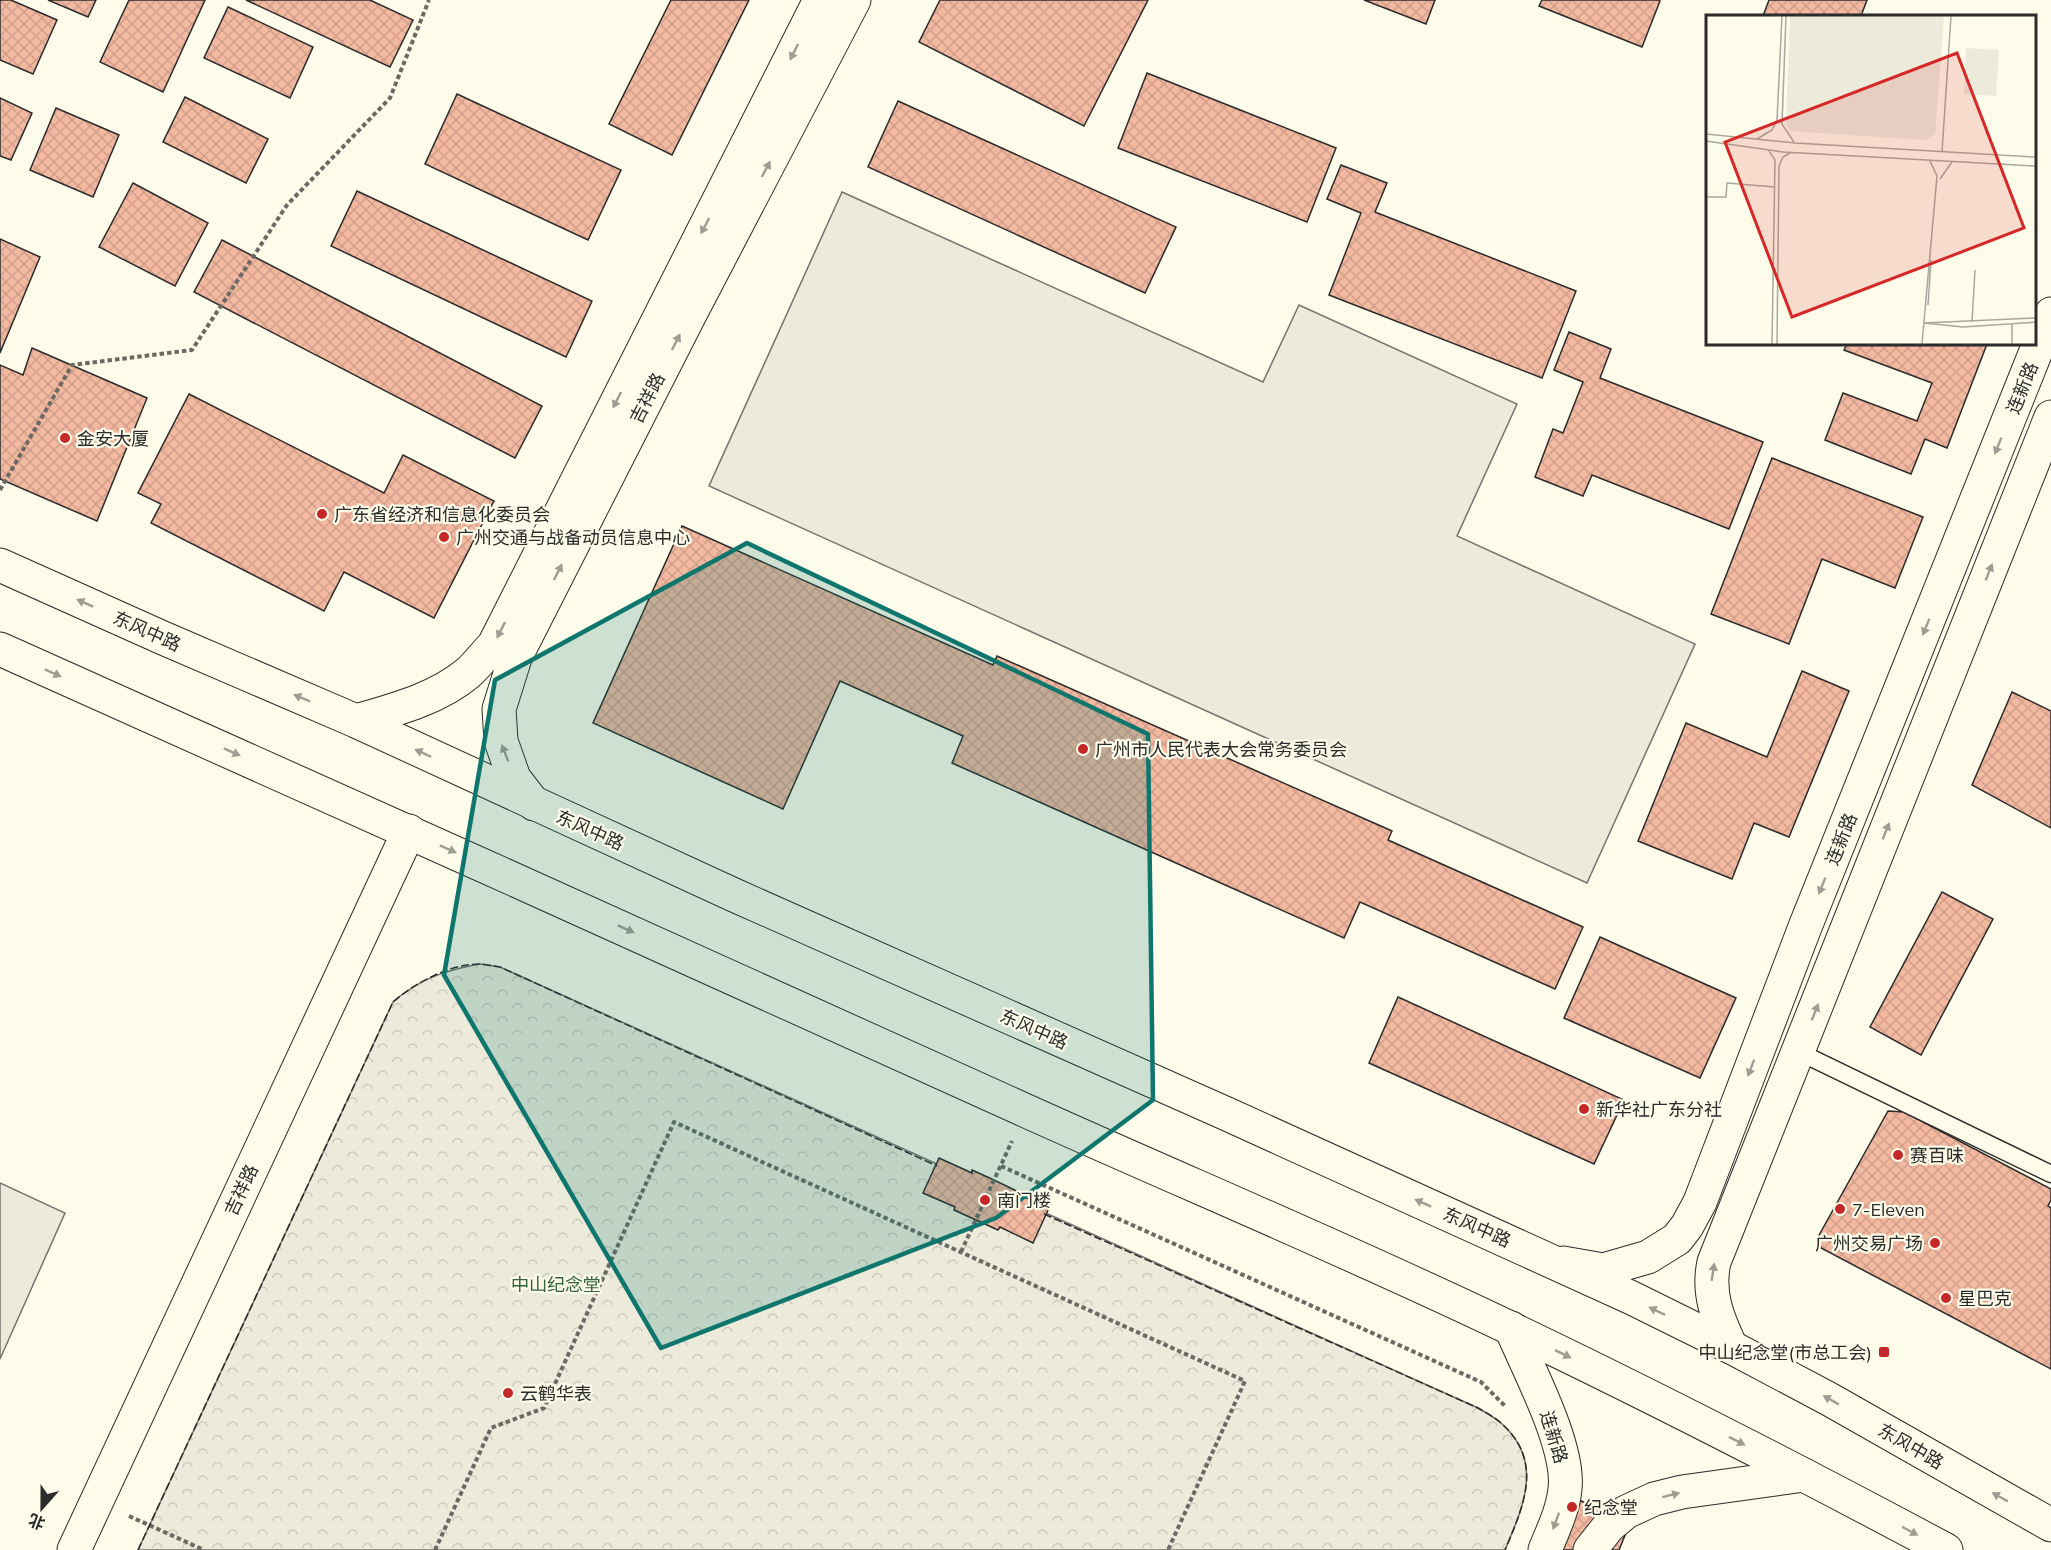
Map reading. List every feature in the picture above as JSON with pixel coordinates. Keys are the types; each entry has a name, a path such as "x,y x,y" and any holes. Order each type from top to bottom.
{"main road":[{"name":"吉祥路","path":"356,722 402,707 440,690 468,673 494,645 820,0"},
{"name":"吉祥路","path":"534,804 514,778 501,741 500,709 514,658 854,0"},
{"name":"连新路","path":"1553,1262 1603,1270 1648,1257 1677,1239 1700,1202 1805,927 2051,314"},
{"name":"连新路","path":"1731,1347 1717,1317 1711,1290 1714,1262 2051,417"},
{"name":"东风中路","path":"0,565 356,722 1553,1262 1731,1347 1829,1399 2051,1525"},
{"path":"0,649 1510,1328 1709,1426 1946,1550"},
{"name":"吉祥路","path":"74,1550 409,831"},
{"name":"连新路","path":"1510,1328 1554,1428 1563,1456 1566,1488 1559,1515 1545,1550"},
{"path":"1590,1550 1609,1526 1626,1512 1654,1499 1682,1492 1804,1475"}],"lane":[{"path":"1799,1052 2051,1174"}],"path":[{"path":"0,490 72,365 192,350 287,205 390,98 429,0"},
{"path":"961,1252 1026,1111"},
{"path":"435,1550 491,1428 544,1408 674,1122 1245,1381 1168,1550"},
{"path":"1001,1166 1481,1382 1506,1407"},
{"path":"96,1501 204,1550"}],"highlighted area":[{"path":"747,543 1148,734 1153,1100 996,1218 661,1348 444,975 495,680"}],"green space":[{"name":"中山纪念堂","path":"480,964 500,967 1481,1410 1501,1423 1514,1438 1522,1453 1526,1468 1523,1500 1505,1550 138,1550 393,1002 423,981 456,969"},
{"path":"0,1183 65,1213 0,1359"}],"shaded area":[{"path":"842,192 1263,382 1299,305 1517,404 1457,536 1695,644 1587,883 709,486"}],"building":[{"path":"0,0 11,0 57,20 33,74 0,60"},
{"path":"48,0 96,0 88,17"},
{"path":"129,0 205,0 163,92 100,62"},
{"path":"246,0 370,0 413,20 390,67"},
{"path":"671,0 749,0 672,155 609,124"},
{"path":"940,0 1148,0 1084,126 919,42"},
{"path":"1364,0 1435,0 1426,24"},
{"path":"1542,0 1660,1 1642,47 1539,6"},
{"path":"1769,0 1867,0 1861,15 1763,15"},
{"path":"228,7 313,47 290,98 204,58"},
{"path":"1147,73 1336,148 1307,222 1118,148"},
{"path":"457,94 621,170 588,240 425,164"},
{"path":"185,97 268,139 246,183 163,142"},
{"path":"0,98 32,113 11,160 0,156"},
{"path":"898,101 1176,227 1145,293 868,167"},
{"path":"56,108 119,135 93,197 30,170"},
{"path":"1341,165 1387,183 1375,212 1576,291 1542,378 1329,295 1361,213 1327,199"},
{"path":"133,183 208,223 175,286 99,247"},
{"path":"357,191 592,301 566,357 331,246"},
{"path":"0,239 40,257 0,353"},
{"path":"222,240 542,406 515,458 194,292"},
{"path":"1569,332 1611,349 1600,378 1763,442 1729,529 1592,475 1583,496 1535,477 1553,429 1563,433 1583,382 1554,370"},
{"path":"1846,345 1987,345 1947,448 1925,439 1911,474 1825,440 1843,393 1917,421 1932,383 1844,350"},
{"name":"金安大厦","path":"32,348 147,398 97,521 0,479 0,365 23,375"},
{"name":"广东省经济和信息化委员会","path":"189,394 384,493 403,455 494,501 434,618 344,572 324,611 151,523 161,504 138,493"},
{"path":"1772,458 1923,517 1895,588 1822,559 1789,644 1711,614"},
{"name":"广州市人民代表大会常务委员会","path":"682,526 993,665 997,656 1392,831 1388,840 1583,927 1555,989 1360,902 1344,938 952,763 963,736 840,681 783,809 593,723"},
{"path":"1802,671 1849,691 1789,837 1754,823 1732,879 1638,841 1686,723 1767,757"},
{"path":"2012,692 2051,711 2051,828 1972,785"},
{"path":"1942,892 1993,919 1921,1055 1870,1027"},
{"path":"1600,937 1736,998 1700,1078 1564,1018"},
{"path":"1398,997 1624,1100 1594,1164 1369,1063"},
{"name":"广州交易广场","path":"1888,1111 1904,1112 2051,1189 2051,1200 2048,1206 2051,1208 2051,1369 1821,1248 1818,1237"},
{"name":"南门楼","path":"939,1158 994,1180 1017,1191 1015,1193 1049,1208 1033,1243 1000,1227 998,1230 954,1210 955,1207 923,1193"},
{"name":"纪念堂","path":"1557,1490 1630,1523 1619,1550 1530,1550"}],"fence":[{"path":"138,1550 393,1002 423,981 458,967 482,964 500,967 937,1166"},
{"path":"1044,1214 1478,1408 1501,1423 1514,1438 1522,1453 1526,1468 1523,1500 1505,1550"}],"place":[{"name":"金安大厦","path":"65,438"},
{"name":"广东省经济和信息化委员会","path":"322,514"},
{"name":"广州交通与战备动员信息中心","path":"444,537"},
{"name":"广州市人民代表大会常务委员会","path":"1083,749"},
{"name":"新华社广东分社","path":"1584,1109"},
{"name":"赛百味","path":"1898,1155"},
{"name":"南门楼","path":"985,1200"},
{"name":"7-Eleven","path":"1840,1209"},
{"name":"广州交易广场","path":"1935,1243"},
{"name":"星巴克","path":"1946,1298"},
{"name":"中山纪念堂(市总工会)","path":"1884,1352"},
{"name":"云鹤华表","path":"508,1393"},
{"name":"纪念堂","path":"1572,1507"}]}
